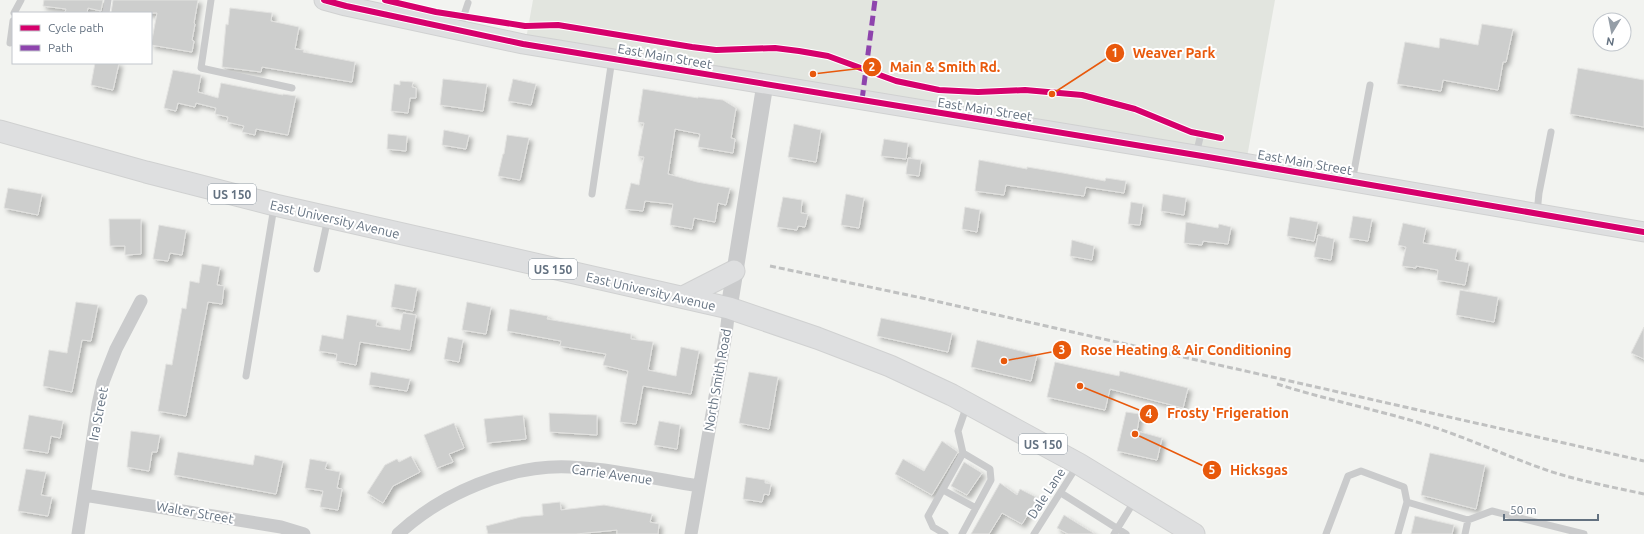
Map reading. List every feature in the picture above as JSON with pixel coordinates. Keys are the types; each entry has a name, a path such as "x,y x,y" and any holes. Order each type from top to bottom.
{"main road":[{"name":"East Main Street","path":"324,0 347,3 523,44 1196,155 1644,232"},
{"name":"East University Avenue","path":"0,131 146,172 275,205 729,308 834,344 890,366 968,403 1079,464 1182,529"},
{"path":"683,297 734,271"}],"street":[{"name":"North Smith Road","path":"691,534 726,334 734,271 765,84"},
{"name":"Ira Street","path":"78,534 98,405 103,382 116,349 141,301"},
{"name":"Carrie Avenue","path":"398,534 416,518 459,492 488,481 524,471 561,467 589,469 699,486"},
{"name":"Walter Street","path":"84,495 281,527 304,534"}],"lane":[{"path":"15,12 22,0"},
{"path":"106,12 108,0"},
{"path":"211,0 201,68 292,88"},
{"path":"459,30 468,3"},
{"path":"10,43 12,28"},
{"path":"592,194 612,58"},
{"path":"1352,182 1370,85"},
{"path":"1537,214 1539,193 1551,132"},
{"path":"1196,155 1201,134"},
{"path":"246,376 275,205"},
{"path":"318,269 328,217"},
{"path":"945,534 933,527 928,516 963,453 958,431 968,403"},
{"path":"962,534 991,480 990,469 963,453"},
{"name":"Dale Lane","path":"1037,533 1079,464"},
{"path":"1326,534 1348,476 1361,471 1404,488 1408,502 1398,534"},
{"path":"943,490 976,508"},
{"path":"1061,493 1116,531 1126,534"},
{"path":"1116,531 1136,499"},
{"path":"1408,502 1468,520 1492,511 1584,534"},
{"path":"1465,534 1468,520"}],"shaded area":[{"path":"533,0 1275,0 1246,163 526,39"}],"building":[{"path":"44,0 103,0 101,11 88,8 87,12 65,12 66,9 43,6"},
{"path":"113,0 198,0 192,40 194,41 192,52 152,45 157,13 111,12"},
{"path":"230,8 272,13 271,21 299,27 295,49 304,50 303,52 355,62 352,82 262,67 261,72 222,67 226,24 228,25"},
{"path":"1482,24 1513,29 1506,62 1503,62 1498,90 1443,80 1441,91 1397,84 1405,42 1439,48 1440,38 1478,45"},
{"path":"95,64 119,64 113,90 91,85"},
{"path":"1578,68 1644,80 1644,127 1570,114"},
{"path":"173,70 201,75 198,92 218,98 221,83 283,95 296,96 288,135 256,129 255,135 242,132 244,126 227,122 228,117 215,114 216,108 196,103 195,107 178,103 176,111 164,108"},
{"path":"443,79 487,84 483,111 440,105"},
{"path":"513,79 536,84 531,105 508,101"},
{"path":"400,81 413,82 412,87 416,88 416,98 410,98 408,113 391,111 394,84 400,85"},
{"path":"643,89 698,98 723,100 736,108 731,138 735,139 733,153 698,147 700,134 675,129 668,174 697,182 730,188 726,205 718,203 715,222 694,218 692,229 670,225 673,204 645,201 643,211 625,209 631,183 639,185 644,157 638,156 644,123 638,122"},
{"path":"794,124 821,130 816,162 788,157"},
{"path":"444,130 469,135 466,149 442,145"},
{"path":"388,134 407,136 406,151 387,149"},
{"path":"507,135 529,138 520,180 498,176"},
{"path":"884,139 908,143 906,159 881,156"},
{"path":"908,158 921,160 919,176 906,174"},
{"path":"979,160 1105,181 1106,178 1126,181 1124,193 1086,187 1084,196 1006,185 1004,195 975,191"},
{"path":"8,188 42,194 38,215 4,208"},
{"path":"846,194 864,198 859,228 841,225"},
{"path":"1163,194 1186,198 1184,215 1161,211"},
{"path":"783,197 802,200 801,213 808,214 805,227 798,226 797,230 777,227"},
{"path":"1131,202 1143,204 1140,225 1128,224"},
{"path":"965,207 980,210 977,232 962,229"},
{"path":"1353,216 1372,219 1368,241 1349,238"},
{"path":"1290,217 1318,222 1314,241 1287,236"},
{"path":"109,219 141,219 141,254 125,255 125,246 110,246"},
{"path":"1186,222 1218,228 1219,224 1231,227 1228,244 1203,241 1202,245 1184,243"},
{"path":"1403,223 1426,228 1423,243 1457,249 1455,260 1469,263 1465,285 1437,280 1438,270 1416,266 1416,268 1402,266 1406,247 1398,245"},
{"path":"159,225 186,230 182,255 170,253 168,261 153,259"},
{"path":"1318,235 1334,239 1331,260 1314,257"},
{"path":"1072,240 1094,246 1092,260 1070,256"},
{"path":"202,264 220,267 217,285 224,286 222,304 208,302 186,416 158,411 166,364 172,365 182,308 186,309 190,281 199,283"},
{"path":"395,284 417,288 413,311 391,307"},
{"path":"1460,290 1498,297 1494,322 1456,315"},
{"path":"76,302 98,305 91,341 82,340 72,392 43,386 49,350 67,353"},
{"path":"467,302 491,307 486,334 462,330"},
{"path":"510,309 548,316 547,319 631,334 631,339 653,342 648,370 676,376 681,347 699,351 691,394 643,386 636,424 620,422 628,371 603,365 606,354 560,346 561,341 507,331"},
{"path":"403,313 416,315 410,350 360,342 356,365 336,361 337,354 319,351 322,335 343,339 347,315 377,320 376,326 400,330"},
{"path":"881,318 952,333 948,352 877,336"},
{"path":"1644,327 1644,359 1631,353"},
{"path":"448,337 463,340 459,362 444,359"},
{"path":"977,340 1037,355 1031,381 971,367"},
{"path":"1055,362 1119,376 1120,371 1188,388 1183,408 1110,389 1105,410 1047,397"},
{"path":"371,372 410,379 407,391 369,385"},
{"path":"749,372 778,377 769,429 739,423"},
{"path":"1126,412 1140,414 1137,431 1162,438 1157,460 1117,451"},
{"path":"549,413 597,415 597,435 550,432"},
{"path":"29,415 63,421 60,438 51,436 48,453 23,449"},
{"path":"523,415 526,439 487,443 484,419"},
{"path":"659,421 680,425 677,449 654,445"},
{"path":"454,423 464,448 449,454 453,462 437,468 424,435"},
{"path":"131,431 160,435 157,452 152,452 149,471 127,467"},
{"path":"942,441 958,452 932,495 895,474 903,459 924,471"},
{"path":"178,452 253,465 255,455 283,461 276,494 174,475"},
{"path":"1430,453 1485,465 1476,509 1421,495"},
{"path":"411,456 420,472 393,486 383,503 367,493 385,465 397,459 399,462"},
{"path":"310,459 327,462 325,469 340,472 337,488 342,489 338,510 320,507 323,491 305,488"},
{"path":"964,462 982,473 967,495 951,486"},
{"path":"26,469 46,472 41,495 52,497 48,516 18,511"},
{"path":"746,477 765,480 765,483 771,484 769,495 764,494 762,502 743,499"},
{"path":"1000,483 1017,495 1020,489 1038,498 1022,524 1002,513 989,534 971,534"},
{"path":"560,502 561,510 604,505 652,514 650,522 659,524 658,534 617,534 617,530 576,534 488,534 486,526 521,517 543,515 542,504"},
{"path":"1064,515 1095,534 1068,534 1057,528"},
{"path":"1415,516 1454,525 1452,534 1411,534"}],"railway":[{"path":"770,266 922,298 1644,461"},
{"path":"1277,384 1430,426 1561,475 1644,494"}],"marked path":[{"path":"862,100 875,0"}],"cycle path":[{"path":"324,0 523,44 1208,157 1644,232"},
{"path":"385,0 436,12 525,26 558,25 716,50 775,48 799,51 828,56 896,81 939,90 978,92 1025,90 1082,95 1135,109 1191,132 1221,138"}],"place":[{"name":"Main & Smith Rd.","path":"813,74"},
{"name":"Weaver Park","path":"1052,94"},
{"name":"Rose Heating & Air Conditioning","path":"1004,361"},
{"name":"Frosty 'Frigeration","path":"1080,386"},
{"name":"Hicksgas","path":"1135,434"}]}
